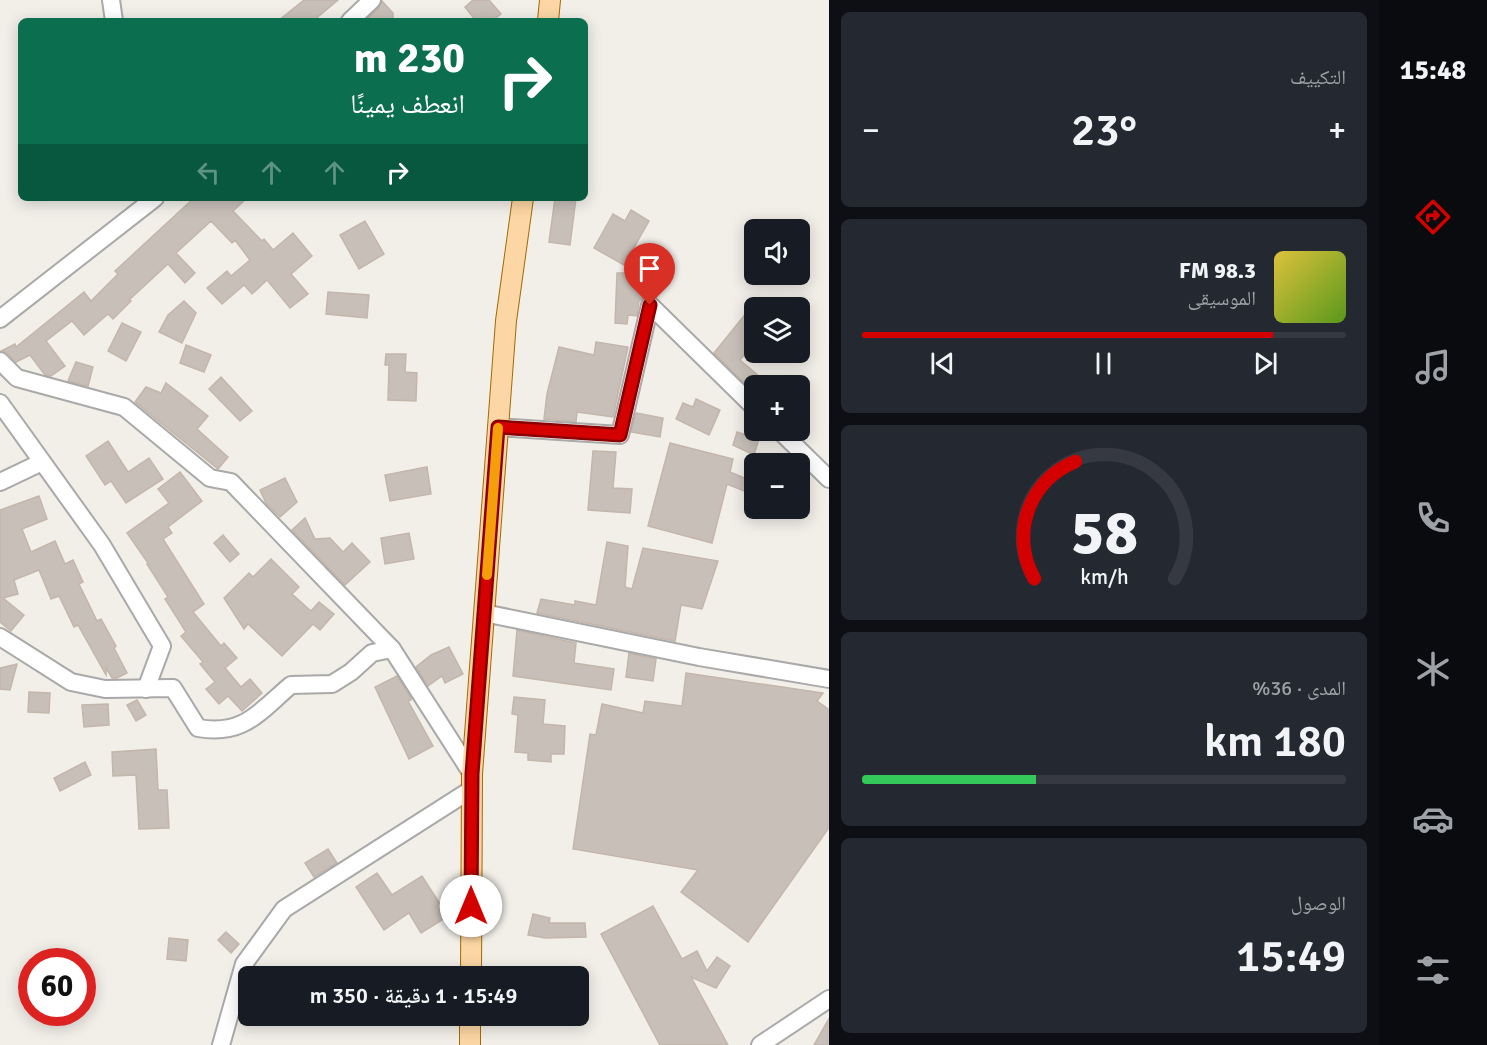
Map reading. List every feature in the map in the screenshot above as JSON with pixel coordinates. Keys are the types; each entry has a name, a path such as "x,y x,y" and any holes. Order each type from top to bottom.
{"main road":[{"path":"548,18 550,0"},
{"path":"471,966 472,782 506,321 523,201"},
{"path":"470,1026 470,1045"}],"street":[{"path":"111,0 114,18"},
{"path":"353,18 372,0"},
{"path":"0,319 150,201"},
{"path":"498,427 620,435 650,305 744,397"},
{"path":"0,361 17,378 124,407 210,478 231,482 392,649 472,782 284,909 244,964 221,1045"},
{"path":"0,403 102,545 162,646 146,689"},
{"path":"790,441 828,479"},
{"path":"0,482 42,462"},
{"path":"484,613 699,657 828,679"},
{"path":"0,636 71,682 105,689 173,688 198,728 214,731 235,728 253,718 291,685 332,684 351,672 372,653 392,649"},
{"path":"760,1045 828,999"}],"building":[{"path":"304,0 338,0 317,18 282,18"},
{"path":"473,0 489,0 501,14 496,18 474,18 465,7"},
{"path":"382,1 393,13 393,18 368,18 379,8"},
{"path":"191,201 244,201 233,211 273,250 293,233 312,256 291,274 308,294 290,308 267,280 252,294 244,285 222,304 207,288 227,271 231,276 250,260 235,240 232,243 211,221 176,253 195,273 185,283 168,264 129,300 131,301 113,319 108,314 84,335 72,321 46,341 65,366 51,376 45,375 30,355 16,362 7,353 1,351 15,344 16,347 84,292 91,301 118,274 115,271"},
{"path":"555,201 576,201 570,245 549,242"},
{"path":"631,210 649,221 624,265 594,248 613,214 625,221"},
{"path":"365,221 384,254 359,269 340,235"},
{"path":"617,273 647,273 647,295 639,301 637,316 628,315 627,324 615,323"},
{"path":"328,292 369,295 367,318 326,314"},
{"path":"184,301 196,313 182,343 159,332 168,315"},
{"path":"744,316 744,355 740,360 758,375 744,375 744,383 714,353"},
{"path":"122,323 141,332 126,361 108,351"},
{"path":"596,342 628,347 613,417 577,412 576,422 544,419 547,394 559,347 594,355"},
{"path":"186,345 211,355 204,372 180,363"},
{"path":"386,354 406,354 405,372 417,373 416,401 388,400 389,365 385,365"},
{"path":"76,362 93,367 88,386 68,381"},
{"path":"221,377 252,411 240,421 209,389"},
{"path":"166,383 192,403 191,406 193,404 208,416 197,429 228,457 218,469 135,402 146,387 161,393"},
{"path":"696,399 720,410 709,435 676,419 683,403 693,407"},
{"path":"636,413 663,418 660,437 631,432"},
{"path":"737,432 744,434 744,441 758,441 755,453 733,445"},
{"path":"108,441 128,472 149,458 163,479 126,503 111,481 105,485 86,456"},
{"path":"670,443 733,459 730,472 744,478 744,491 727,484 712,543 648,526"},
{"path":"593,451 616,452 613,488 632,489 630,513 588,510"},
{"path":"427,467 431,494 390,501 385,475"},
{"path":"180,472 202,501 168,527 172,533 163,539 204,604 193,612 221,646 224,643 237,658 225,668 241,687 250,679 262,693 242,711 228,696 219,704 206,689 215,682 200,664 203,662 181,636 186,632 165,599 168,597 127,533 169,503 158,489"},
{"path":"285,478 297,502 280,517 266,503 260,490"},
{"path":"39,496 47,519 22,529 31,552 55,541 65,564 73,560 83,582 79,584 97,621 101,619 116,646 114,648 127,673 117,678 112,678 106,668 106,675 78,625 74,627 59,596 51,599 39,570 14,580 18,594 3,598 24,615 11,631 0,622 0,510"},
{"path":"305,518 315,539 330,538 343,552 352,543 370,562 345,585 292,530"},
{"path":"409,533 414,559 385,564 381,538"},
{"path":"223,535 239,554 230,562 214,543"},
{"path":"607,542 628,546 625,587 632,589 643,548 718,561 702,609 681,605 675,641 537,613 541,599 575,605 575,601 596,605"},
{"path":"271,559 299,587 292,594 311,611 319,602 334,614 320,630 313,624 282,656 248,624 244,629 224,598 249,573 253,577"},
{"path":"517,630 576,643 574,663 614,669 611,690 513,676"},
{"path":"449,647 463,674 445,683 442,676 428,686 416,667 431,655"},
{"path":"629,653 656,659 653,681 626,677"},
{"path":"17,664 10,690 0,689 0,668"},
{"path":"686,673 823,693 817,701 828,709 828,829 748,942 681,892 698,870 573,849 590,734 596,735 602,704 643,713 645,701 682,706"},
{"path":"397,676 411,698 408,701 433,746 409,759 375,687"},
{"path":"29,692 50,693 49,713 28,712"},
{"path":"514,697 545,700 543,724 565,726 564,754 551,754 551,762 528,760 528,753 515,752 518,715 512,714"},
{"path":"137,700 146,715 136,721 127,705"},
{"path":"108,704 109,725 84,727 82,705"},
{"path":"156,749 158,790 167,790 169,828 139,829 136,775 113,776 112,752"},
{"path":"85,762 91,775 60,791 54,778"},
{"path":"328,849 337,863 314,877 305,863"},
{"path":"377,873 392,895 422,876 450,915 421,933 409,913 384,930 356,887"},
{"path":"653,906 682,959 697,951 707,971 717,957 730,966 716,988 691,977 728,1045 660,1045 601,934"},
{"path":"533,914 550,918 549,923 585,923 586,937 545,938 528,935"},
{"path":"226,932 239,944 231,953 218,940"},
{"path":"169,938 188,940 186,961 167,959"},
{"path":"828,1020 828,1045 814,1045"}],"slow traffic":[{"path":"487,575 498,428"}],"route":[{"path":"471,906 472,774 498,427 620,435 650,305"}]}
